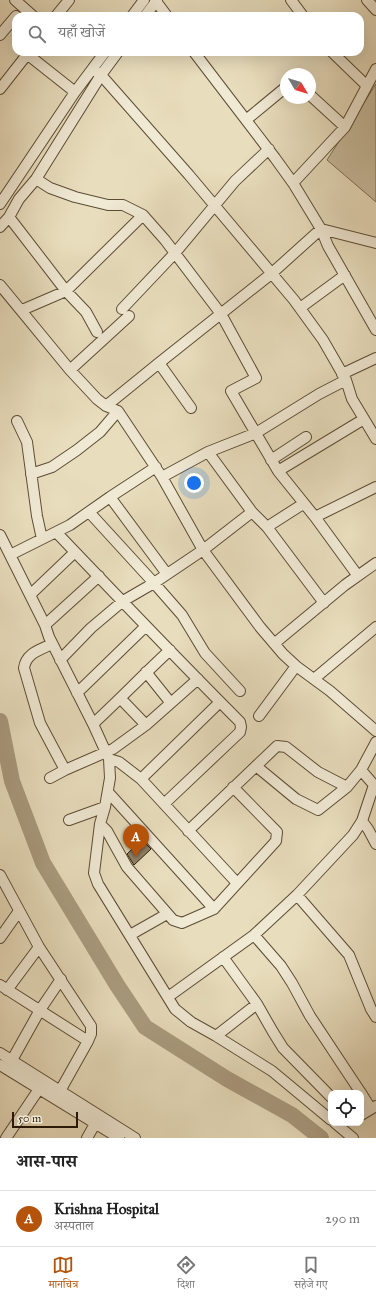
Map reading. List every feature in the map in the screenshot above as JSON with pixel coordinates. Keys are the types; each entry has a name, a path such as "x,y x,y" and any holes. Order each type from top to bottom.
{"street":[{"path":"15,0 28,12"},
{"path":"59,12 68,0"},
{"path":"135,12 144,0"},
{"path":"148,12 156,0 164,12"},
{"path":"291,0 300,12"},
{"path":"367,0 376,10"},
{"path":"20,12 23,8"},
{"path":"0,35 12,21"},
{"path":"2,83 25,56"},
{"path":"32,56 74,92"},
{"path":"0,204 74,92 102,56"},
{"path":"0,227 9,217 19,199 36,178 101,75 115,56"},
{"path":"197,56 269,149 293,183 321,229 328,246 376,330"},
{"path":"336,56 366,85"},
{"path":"93,68 101,75 215,206 300,308 323,340 344,377 352,399 376,438"},
{"path":"293,183 345,127 366,85 376,69"},
{"path":"246,120 280,92"},
{"path":"316,100 345,127"},
{"path":"70,370 126,313 235,181 269,149"},
{"path":"36,178 50,188 74,197 108,205 123,205 142,215 165,240 221,314 256,378 231,391 278,471 303,504 315,517 358,576"},
{"path":"22,310 66,291 142,215"},
{"path":"9,217 66,291 86,312 97,332"},
{"path":"321,229 376,243"},
{"path":"106,406 271,274 321,229"},
{"path":"300,308 344,275"},
{"path":"0,285 70,370 97,399 106,406 118,411 162,477 203,550 260,627 296,666 330,691 376,731"},
{"path":"162,477 208,452 256,433 376,358"},
{"path":"159,363 191,408"},
{"path":"31,474 52,466 77,450 100,432 118,411"},
{"path":"278,471 364,419"},
{"path":"16,421 27,442 37,516 42,539"},
{"path":"271,460 306,437"},
{"path":"208,452 252,512 267,527 324,603"},
{"path":"10,556 56,532 156,468"},
{"path":"315,517 376,487"},
{"path":"110,497 167,574"},
{"path":"267,527 303,504"},
{"path":"88,512 154,582 182,615 205,653 240,691"},
{"path":"60,660 91,628 123,601 203,550 252,512"},
{"path":"56,532 240,722 240,732 164,804"},
{"path":"0,535 45,625 52,644 93,724 107,756 110,778 105,807 100,824 94,873 98,884 175,1009 191,1022 272,1071 328,1118"},
{"path":"30,595 75,552"},
{"path":"275,643 345,585 376,564"},
{"path":"45,625 99,576"},
{"path":"77,693 146,626"},
{"path":"314,679 376,627"},
{"path":"52,644 29,656 25,662 24,668 40,723 65,770"},
{"path":"93,724 121,699 146,672 170,650"},
{"path":"259,716 296,666"},
{"path":"146,672 170,702"},
{"path":"50,778 65,770 107,756 146,725 170,702 198,679"},
{"path":"121,699 146,725"},
{"path":"141,779 220,702"},
{"path":"188,831 277,746 286,747 318,772 347,787"},
{"path":"256,766 296,798 318,810 347,787 361,770 375,747"},
{"path":"107,756 119,762 141,779 237,883"},
{"path":"168,998 254,935 297,895 353,835 362,821 374,786 361,770"},
{"path":"100,824 107,831 127,867 167,914 173,920 182,923 214,909 276,841 277,832 233,787"},
{"path":"108,792 214,909"},
{"path":"68,820 105,807"},
{"path":"362,821 376,844"},
{"path":"0,875 39,947 91,1026 91,1034 88,1041 60,1092"},
{"path":"297,895 349,955 371,1009 376,1017"},
{"path":"0,938 19,911"},
{"path":"130,936 167,914"},
{"path":"254,935 292,982 310,1016 359,1090"},
{"path":"39,947 4,988 88,1041"},
{"path":"223,957 257,1004 283,1048 328,1094"},
{"path":"12,1060 40,1010 61,979"},
{"path":"216,1036 257,1004"},
{"path":"0,1053 134,1138"},
{"path":"0,1065 119,1138"},
{"path":"6,1138 39,1089"},
{"path":"364,1096 374,1107 364,1113"},
{"path":"87,1138 95,1124"},
{"path":"347,1126 353,1138"}],"shaded area":[{"path":"376,84 376,202 327,160"}],"building":[{"path":"142,840 151,849 134,865 127,854"}],"waterway":[{"path":"0,721 12,781 43,863 117,985 145,1027 227,1079 292,1115 321,1138"}],"place":[{"name":"Krishna Hospital","path":"136,857"}]}
